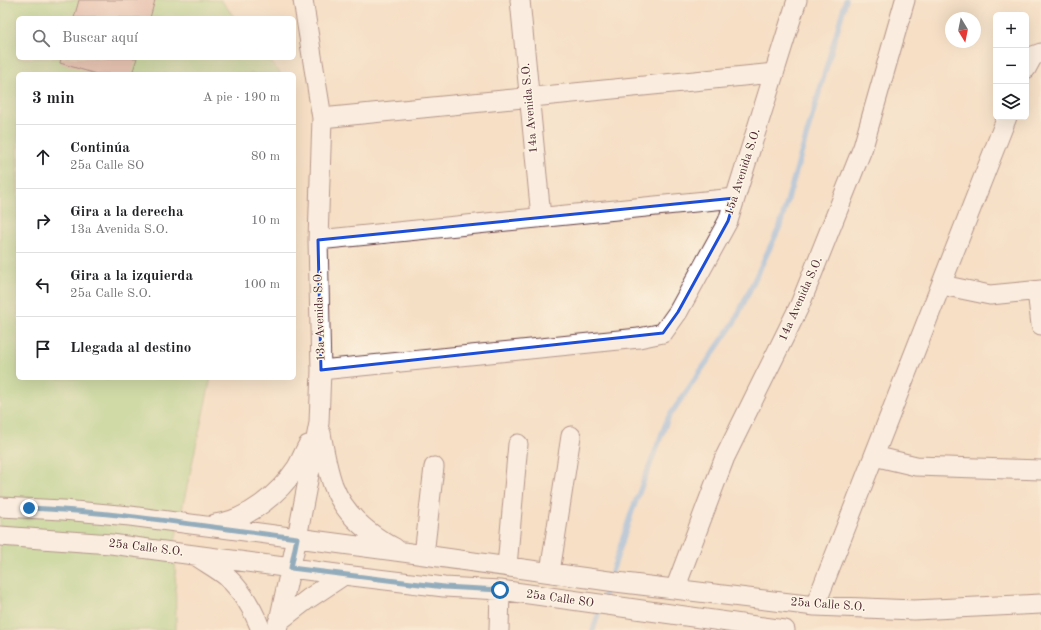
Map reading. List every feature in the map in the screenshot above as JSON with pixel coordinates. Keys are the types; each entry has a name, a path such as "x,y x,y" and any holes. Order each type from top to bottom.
{"street":[{"name":"13a Avenida S.O.","path":"277,626 291,568 319,423 322,370 318,240 322,118 303,0"},
{"name":"14a Avenida S.O.","path":"520,0 541,217"},
{"name":"15a Avenida S.O.","path":"322,370 639,338 663,333 678,312 728,221 798,0"},
{"name":"14a Avenida S.O.","path":"675,589 725,458 799,307 863,147 905,0"},
{"path":"1029,63 1033,56 1041,53"},
{"path":"322,118 774,73"},
{"path":"815,606 1006,120"},
{"path":"318,240 736,198"},
{"path":"942,285 990,294 1039,291 1041,325"},
{"path":"200,526 221,524 235,520 250,512 273,494 297,467 319,423"},
{"path":"319,423 327,464 333,485 345,507 365,529 403,552"},
{"path":"0,507 64,510 130,516 550,572 571,436"},
{"path":"507,566 518,444"},
{"path":"874,456 916,466 1041,470"},
{"path":"424,555 434,467"},
{"name":"25a Calle S.O.","path":"0,536 111,544 291,568"},
{"path":"193,554 227,577 244,597 261,630"},
{"name":"25a Calle SO","path":"291,568 444,587 500,590 584,602 616,607 663,622"},
{"name":"25a Calle S.O.","path":"550,572 616,582 815,606 914,610 1041,604"},
{"path":"277,626 308,599 344,575"},
{"path":"499,630 500,590"},
{"path":"663,622 785,630"}],"highlighted area":[{"path":"735,198 728,221 678,312 663,333 321,370 318,240"}],"green space":[{"path":"0,0 221,0 233,16 16,16 16,60 270,60 279,72 16,72 16,380 211,380 175,541 176,630 0,630"}],"building":[{"path":"79,0 155,0 151,16 75,16"},
{"path":"61,60 136,60 133,72 89,72 60,63"}],"waterway":[{"path":"593,630 632,511 668,418 735,321 780,226 846,0"}],"route":[{"path":"29,508 130,516 297,538 291,568 444,587 500,590"}]}
